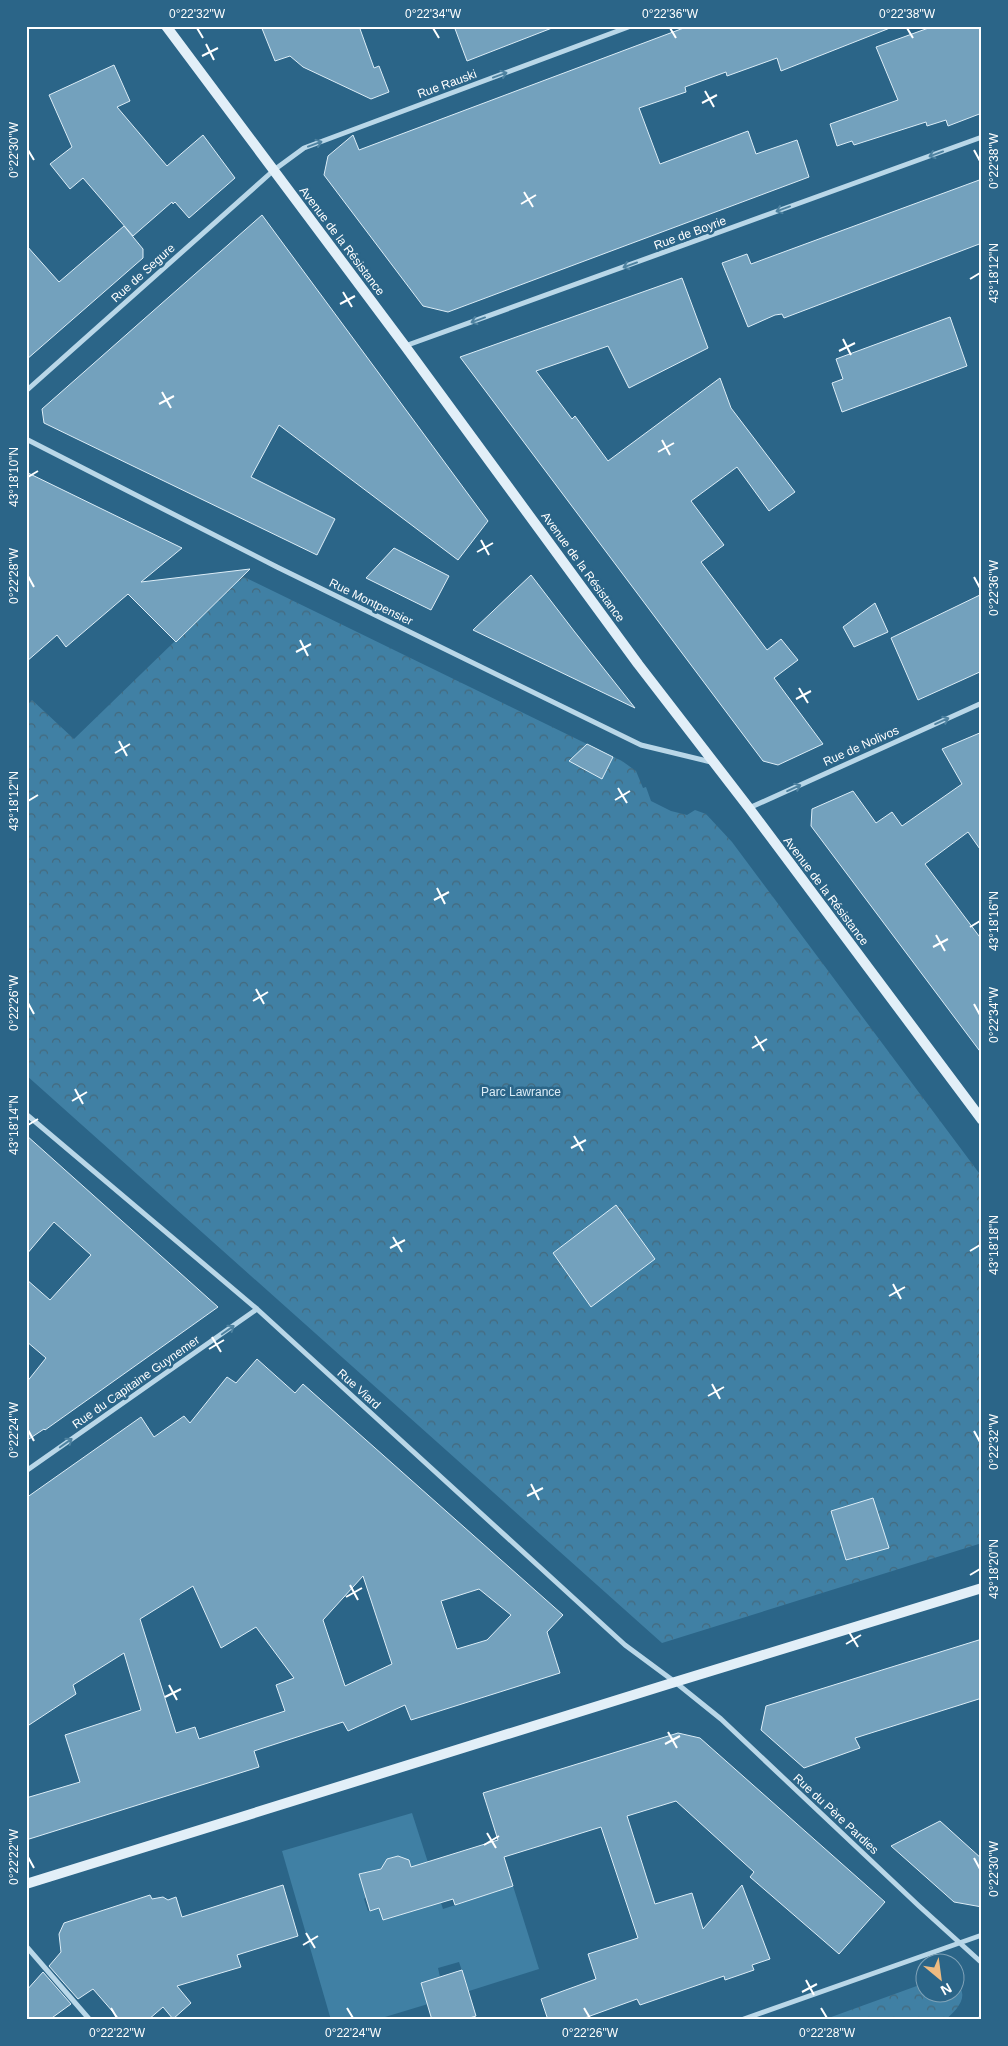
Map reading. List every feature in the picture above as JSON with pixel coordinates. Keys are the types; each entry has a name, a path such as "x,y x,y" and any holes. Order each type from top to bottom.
{"street":[{"name":"Avenue de la Résistance","path":"166,26 405,346 638,664 750,808 982,1120"},
{"name":"Rue Rauski","path":"274,170 304,148 631,26"},
{"name":"Rue de Boyrie","path":"405,346 982,137"},
{"name":"Rue de Segure","path":"26,391 274,170"},
{"name":"Rue Montpensier","path":"26,439 276,567 641,745 714,763"},
{"name":"Rue de Nolivos","path":"750,808 982,703"},
{"name":"Rue Viard","path":"26,1114 257,1309 625,1645 675,1682"},
{"name":"Rue du Capitaine Guynemer","path":"26,1471 257,1309"},
{"path":"26,1884 982,1588"},
{"name":"Rue du Père Pardies","path":"675,1682 721,1719 982,1963"},
{"path":"741,2020 982,1935"},
{"path":"26,1946 90,2020"}],"green space":[{"name":"Parc Lawrance","path":"242,576 622,761 636,771 643,788 646,787 651,801 671,811 687,815 695,810 706,814 732,842 982,1177 982,1543 662,1643 26,1075 26,706 32,700 74,739"},
{"path":"412,1813 443,1909 513,1886 539,1969 469,1991 459,1962 438,1968 440,1977 421,1983 428,2004 375,2020 331,2020 282,1851","holes":["398,1856 403,1858 403,1861 409,1860 415,1879 432,1905 383,1920 379,1908 368,1911 359,1874 387,1867 387,1859"]},
{"path":"916,1986 916,2004 959,2004 945,2020 823,2020"}],"building":[{"path":"261,26 359,26 374,68 379,66 389,92 371,99 303,67 290,56 275,61"},
{"path":"454,26 552,26 552,28 467,61"},
{"path":"689,26 890,26 890,28 781,71 777,58 727,76 726,72 685,87 686,92 639,108 660,164 748,131 756,154 797,140 809,177 448,312 423,306 324,175 328,156 353,135 359,150"},
{"path":"934,26 982,26 982,113 948,126 946,120 927,126 926,122 854,145 852,141 837,146 830,124 898,100 876,47"},
{"path":"114,65 130,101 117,107 167,166 203,135 235,178 189,218 175,202 173,204 172,202 133,236 83,178 70,189 50,164 72,147 49,95"},
{"path":"982,179 982,243 784,318 782,314 775,315 748,327 722,263 747,254 751,264"},
{"path":"262,215 488,521 458,560 279,425 251,477 335,519 317,555 44,423 42,409"},
{"path":"124,226 143,249 143,258 26,360 26,245 59,282"},
{"path":"682,278 708,348 629,388 608,346 536,371 572,419 575,416 608,461 720,378 731,408 795,492 769,511 737,467 691,501 724,545 701,562 767,650 781,639 798,660 774,678 823,744 778,765 763,761 460,357"},
{"path":"950,317 967,366 842,412 832,383 843,379 836,359"},
{"path":"26,472 182,548 141,582 250,569 176,642 128,594 66,647 57,635 26,662"},
{"path":"394,548 449,576 431,610 366,578"},
{"path":"531,575 574,631 635,708 473,630"},
{"path":"982,594 982,671 918,700 891,638"},
{"path":"875,603 888,632 854,647 843,627"},
{"path":"982,732 982,852 968,832 925,864 982,940 982,1054 811,826 812,809 853,791 876,823 892,812 902,826 962,784 942,749"},
{"path":"587,744 613,757 602,779 569,761"},
{"path":"26,1135 218,1307 45,1430 26,1441 26,1383 46,1358 26,1341 26,1279 50,1300 91,1255 54,1222 26,1255"},
{"path":"616,1205 655,1259 591,1307 553,1253"},
{"path":"257,1359 295,1393 303,1384 563,1615 547,1632 560,1673 411,1720 405,1705 348,1731 343,1722 254,1751 259,1767 26,1840 26,1798 80,1782 65,1735 141,1710 124,1653 73,1685 76,1694 26,1727 26,1498 141,1417 154,1437 184,1416 190,1423 227,1377 236,1383","holes":["363,1576 392,1664 345,1686 323,1620","193,1586 221,1648 256,1627 294,1678 276,1685 285,1711 199,1739 195,1727 176,1733 140,1619","479,1589 511,1615 487,1640 457,1649 441,1601"]},
{"path":"873,1498 889,1548 846,1560 831,1511"},
{"path":"982,1639 982,1698 855,1738 860,1748 804,1768 761,1730 766,1706"},
{"path":"678,1733 700,1738 885,1902 839,1954 750,1877 754,1872 676,1801 627,1816 655,1904 692,1893 703,1929 742,1885 770,1959 752,1965 754,1970 725,1980 724,1976 640,2005 637,1999 579,2020 548,2020 541,1999 596,1979 588,1954 638,1938 601,1827 504,1857 513,1886 455,1905 453,1899 383,1920 379,1908 370,1911 359,1874 381,1869 387,1859 398,1856 409,1860 411,1867 498,1840 483,1793"},
{"path":"940,1821 982,1859 982,1907 954,1902 891,1846"},
{"path":"283,1885 298,1936 237,1955 241,1967 177,1986 191,2003 173,2019 163,2007 148,2020 120,2020 93,1989 78,1999 49,1966 61,1952 59,1934 64,1923 150,1895 152,1899 163,1897 168,1900 176,1897 182,1917"},
{"path":"462,1970 476,2016 463,2020 432,2020 421,1983"},
{"path":"43,1972 71,2004 49,2020 26,2020 26,1991"}]}
